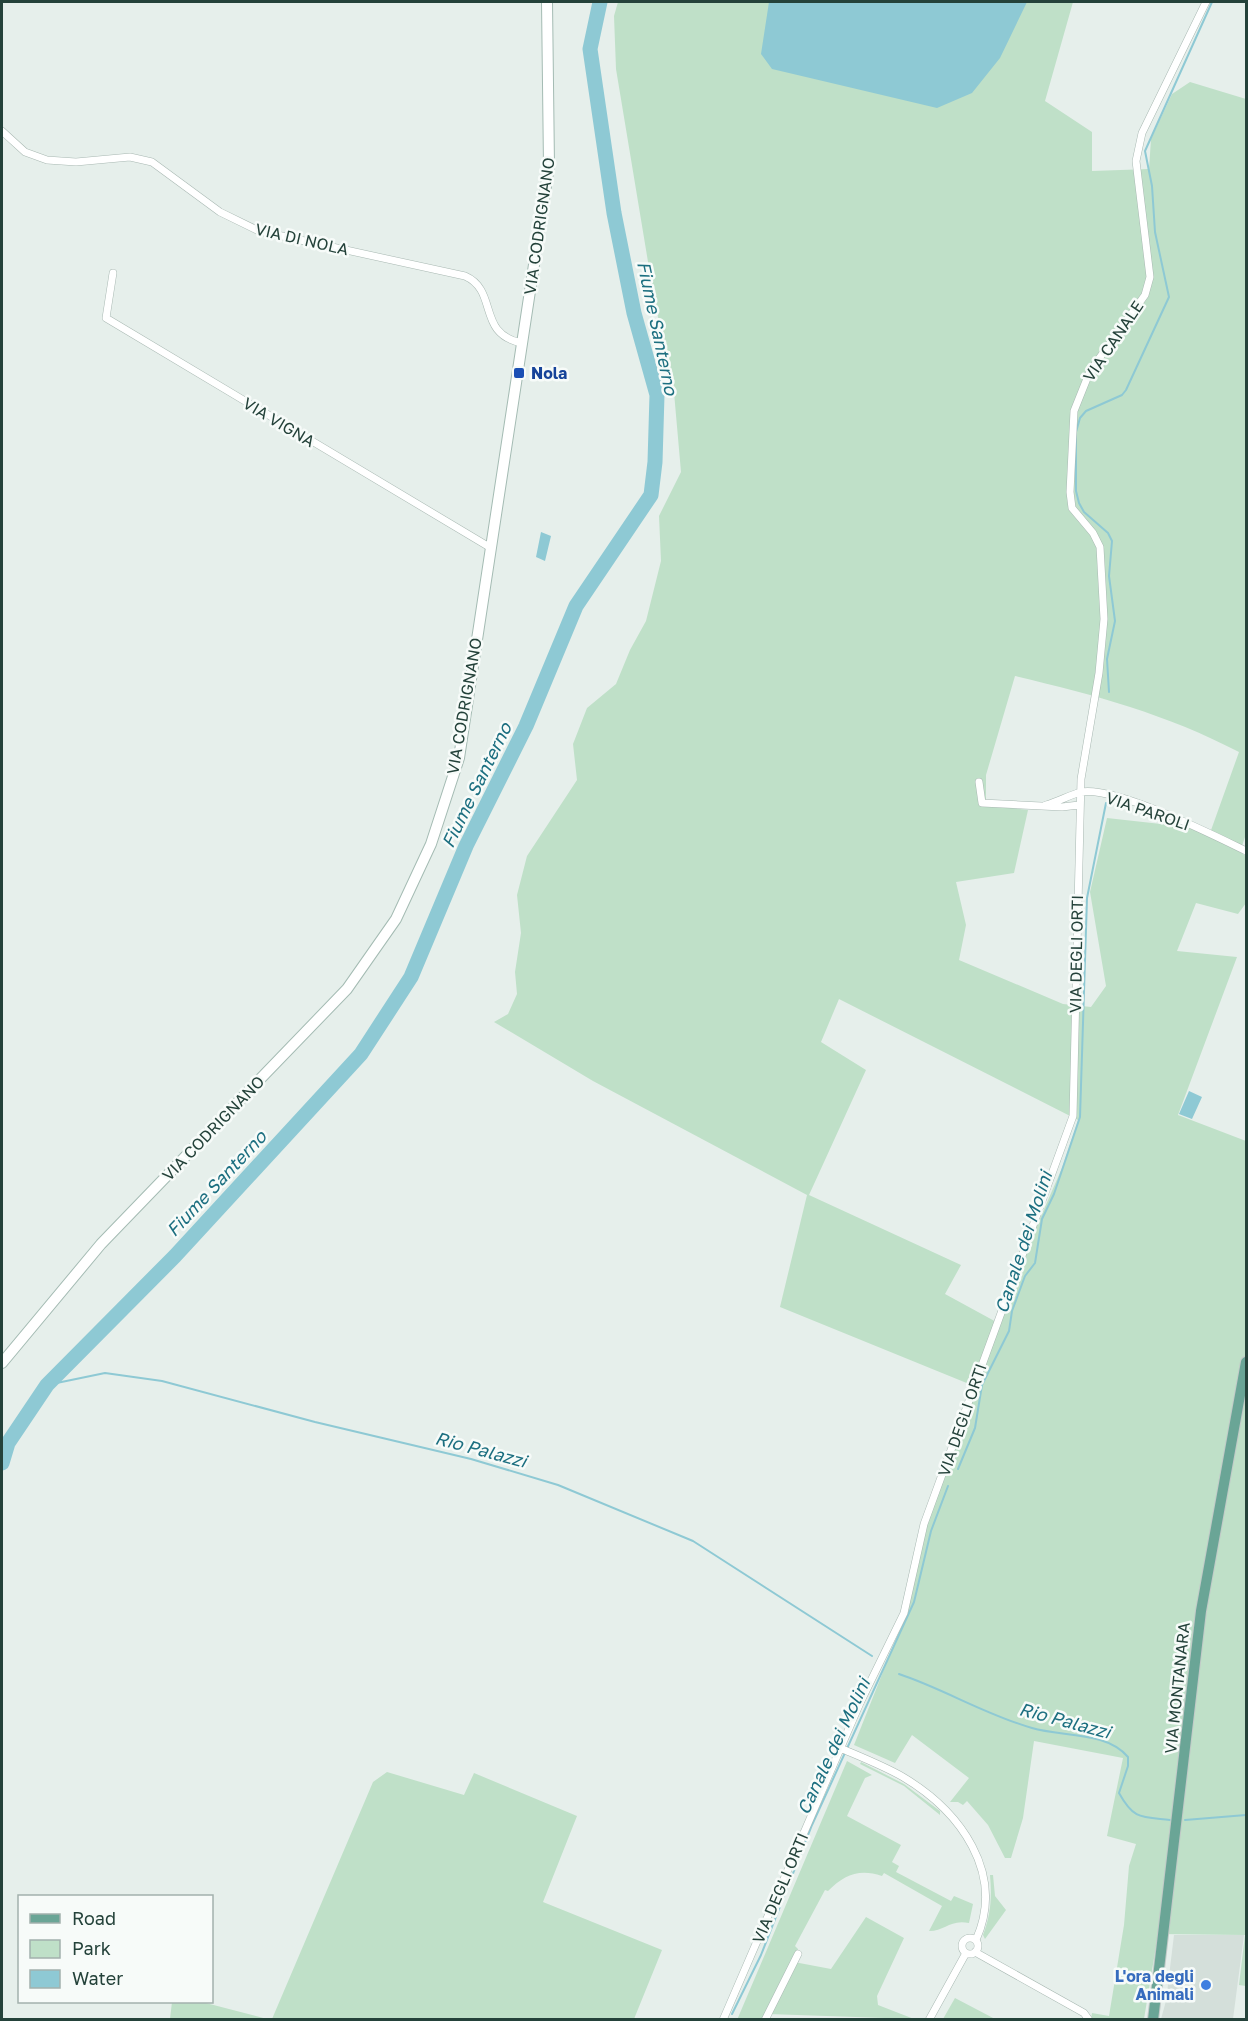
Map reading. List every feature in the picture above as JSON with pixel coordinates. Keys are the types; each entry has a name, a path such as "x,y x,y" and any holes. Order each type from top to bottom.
{"main road":[{"name":"VIA MONTANARA","path":"1154,2019 1201,1611 1246,1362"}],"street":[{"name":"VIA CODRIGNANO","path":"2,1363 101,1244 347,989 396,919 431,844 459,758 549,166 547,2"},
{"name":"VIA CANALE","path":"1080,792 1099,673 1104,619 1100,547 1093,533 1072,508 1070,492 1074,411 1089,371 1144,295 1150,277 1136,161 1142,134 1206,2"},
{"name":"VIA DI NOLA","path":"2,130 25,152 47,160 76,162 130,157 152,162 220,212 260,231 465,276 479,284 483,290 490,321 495,328 512,340 522,343"},
{"name":"VIA VIGNA","path":"113,273 106,318 491,548"},
{"name":"VIA PAROLI","path":"979,782 982,802 1062,807 1079,805"},
{"name":"VIA PAROLI","path":"1046,805 1080,792 1111,795 1209,832 1246,851"},
{"name":"VIA DEGLI ORTI","path":"723,2019 904,1613 924,1524 946,1468 1006,1292 1072,1116 1080,792"},
{"path":"842,1749 911,1782 956,1820 966,1833 981,1862 986,1886 982,1927 976,1940 978,1947 975,1952"},
{"path":"966,1953 961,1947 964,1940 972,1937 976,1940"},
{"path":"966,1953 975,1952 1084,2013 1089,2019"},
{"path":"928,2019 966,1953"},
{"path":"765,2019 798,1954"}],"shaded area":[{"path":"1174,1935 1244,1935 1233,2019 1161,2019 1166,2001"}],"green space":[{"path":"618,2 1073,2 1045,101 1092,132 1092,171 1149,169 1151,139 1172,94 1190,82 1246,99 1246,834 1240,852 1246,856 1246,903 1238,914 1196,903 1177,951 1237,957 1178,1115 1246,1141 1246,1986 1239,1985 1245,1935 1158,1934 1144,2019 1091,2019 1092,2013 1109,2016 1124,1925 1129,1866 1136,1844 1107,1836 1123,1758 1034,1741 1023,1818 1011,1858 1005,1858 988,1825 967,1801 963,1805 950,1802 969,1778 912,1735 895,1763 854,1745 902,1624 924,1524 974,1386 780,1307 807,1195 593,1081 494,1022 508,1014 517,994 515,972 521,933 517,895 527,856 577,780 573,744 587,708 616,684 630,650 646,621 661,561 659,516 681,472 673,381 655,304 616,69 614,16","holes":["1015,676 1157,716 1239,752 1210,833 1179,826 1107,818 1090,892 1106,986 1091,1007 1063,1004 959,960 966,925 956,882 1014,873 1028,810 986,805 986,775","839,999 1078,1120 1062,1168 1038,1223 1000,1324 945,1294 961,1265 809,1195 866,1070 821,1042"]},
{"path":"847,1761 872,1775 865,1778 847,1816 901,1845 892,1862 899,1866 896,1872 951,1901 954,1896 973,1904 969,1923 952,1924 929,1931 942,1906 884,1873 882,1876 866,1873 852,1874 828,1891 825,1890 795,1946 798,1949 762,2019 737,2020"},
{"path":"861,1762 904,1784 940,1811 940,1815 904,1786 860,1764"},
{"path":"387,1772 464,1795 474,1773 577,1816 543,1902 662,1950 634,2019 272,2019 373,1782"},
{"path":"990,1875 993,1875 995,1896 1006,1910 985,1939 983,1935 990,1905"},
{"path":"866,1917 904,1938 877,1996 878,2005 914,2019 768,2014 794,1962 831,1969"},
{"path":"955,1998 995,2019 943,2019"},
{"path":"172,2003 206,2003 267,2019 170,2019"}],"water":[{"path":"769,2 1027,2 1000,58 972,93 937,108 772,69 761,54"},
{"path":"541,532 551,536 545,561 536,557"},
{"path":"1189,1091 1202,1097 1192,1119 1179,1114"}],"waterway":[{"name":"Fiume Santerno","path":"2,1463 8,1443 47,1385 175,1256 361,1054 411,977 466,846 526,726 576,606 651,495 655,462 657,395 634,313 614,213 590,49 600,2"},
{"name":"Canale dei Molini","path":"1109,692 1107,659 1115,621 1109,576 1112,541 1108,533 1084,512 1079,503 1076,491 1076,432 1080,418 1086,411 1122,395 1126,390 1169,297 1155,232 1152,186 1145,151 1212,2"},
{"name":"Canale dei Molini","path":"958,1469 975,1428 982,1385 1009,1331 1012,1311 1025,1276 1035,1263 1042,1219 1054,1194 1080,1117 1087,898 1106,803"},
{"name":"Rio Palazzi","path":"47,1385 105,1373 162,1381 315,1422 471,1459 558,1485 693,1541 872,1656"},
{"name":"Canale dei Molini","path":"732,2014 761,1955 812,1825 914,1602 931,1531 948,1486"},
{"name":"Rio Palazzi","path":"899,1674 1015,1723 1108,1743 1128,1757 1128,1766 1119,1793 1124,1802 1139,1816 1170,1820"},
{"name":"Rio Palazzi","path":"1185,1820 1246,1815"}],"place":[{"name":"Nola","path":"519,373"},
{"name":"L'ora degli Animali","path":"1206,1985"}]}
